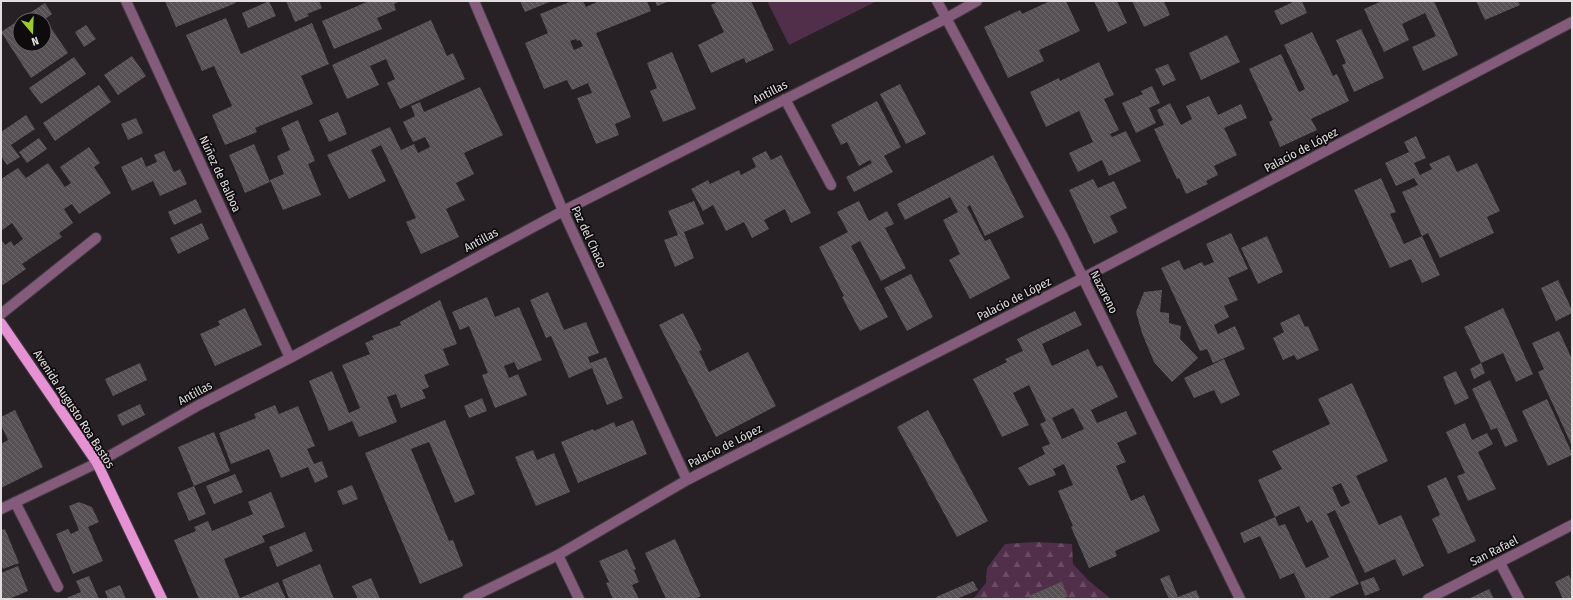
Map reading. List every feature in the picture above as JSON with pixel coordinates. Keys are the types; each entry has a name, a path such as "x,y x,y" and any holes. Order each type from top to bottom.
{"main road":[{"name":"Avenida Augusto Roa Bastos","path":"1,323 97,463 162,599"}],"street":[{"name":"Núñez de Balboa","path":"126,1 290,358"},
{"name":"Paz del Chaco","path":"474,1 563,211 687,480"},
{"name":"Nazareno","path":"937,1 945,19 1058,228 1240,599"},
{"name":"Antillas","path":"1,509 97,463 199,405 290,358 563,211 978,1"},
{"name":"Palacio de López","path":"468,599 558,555 687,480 1083,278 1572,22"},
{"path":"785,99 831,185"},
{"path":"1,314 96,238"},
{"path":"15,502 58,587"},
{"name":"San Rafael","path":"1428,599 1572,525"},
{"path":"558,555 579,599"},
{"path":"1500,563 1519,599"}],"green space":[{"path":"767,1 877,1 789,45"},
{"path":"1037,542 1072,544 1073,564 1089,581 1110,598 973,599 986,583 987,568 1005,544"}],"building":[{"path":"165,1 235,1 236,3 176,27"},
{"path":"269,1 276,16 248,28 242,13"},
{"path":"286,1 319,1 322,8 307,14 309,16 295,22"},
{"path":"369,1 400,1 394,4 396,10 377,18 382,29 334,49 322,21"},
{"path":"520,1 552,1 525,12"},
{"path":"572,1 583,1 586,7 599,1 647,1 651,11 596,33 631,117 615,124 619,135 596,144 577,98 592,93 588,83 572,90 567,80 544,89 525,43 548,33 540,14","holes":["576,39 577,41 580,40 583,46 574,50 570,41"]},
{"path":"655,1 670,1 657,6"},
{"path":"719,1 751,1 774,50 746,63 744,58 711,73 698,45 724,32 711,5"},
{"path":"1050,1 1066,1 1080,31 1039,50 1044,61 1008,78 984,27 1020,10 1022,14"},
{"path":"1094,1 1117,1 1127,23 1108,32"},
{"path":"1132,1 1164,1 1170,15 1144,27"},
{"path":"1295,1 1302,1 1307,13 1281,25 1274,11"},
{"path":"1382,1 1434,1 1458,55 1423,71 1412,47 1436,36 1425,13 1402,24 1409,40 1384,52 1364,9"},
{"path":"1476,1 1518,1 1520,5 1485,20"},
{"path":"45,3 51,12 31,12"},
{"path":"226,18 241,54 312,23 329,64 301,76 313,104 255,128 257,132 225,145 212,115 232,106 214,66 202,71 186,35"},
{"path":"431,20 447,56 453,53 465,79 400,109 387,83 395,79 386,59 370,66 379,85 347,99 332,65"},
{"path":"12,25 12,49 1,32"},
{"path":"86,25 96,39 84,47 75,32"},
{"path":"52,29 68,53 31,78 14,52 52,52"},
{"path":"1361,29 1384,78 1354,92 1342,65 1346,63 1336,40"},
{"path":"1312,32 1333,76 1337,74 1349,101 1311,119 1317,130 1280,147 1269,122 1273,120 1249,69 1281,54 1299,92 1305,89 1284,45"},
{"path":"1227,35 1240,62 1201,80 1189,53"},
{"path":"672,52 696,109 663,122 650,91 657,88 647,63"},
{"path":"132,56 146,76 118,95 104,75"},
{"path":"74,57 86,74 41,104 29,88"},
{"path":"1099,62 1114,95 1104,99 1119,130 1110,134 1112,137 1126,131 1141,161 1109,176 1102,160 1078,172 1069,153 1093,142 1079,111 1046,127 1030,92 1059,78 1060,81"},
{"path":"1168,64 1176,80 1163,86 1155,69"},
{"path":"900,84 926,134 906,144 880,94"},
{"path":"99,85 111,102 55,141 43,123"},
{"path":"1152,86 1160,103 1149,108 1156,123 1136,133 1122,103 1143,94 1141,91"},
{"path":"480,87 503,135 464,153 474,174 456,183 465,200 446,209 459,237 421,254 406,222 416,218 381,145 371,150 386,181 349,199 327,155 390,127 401,150 414,144 418,153 430,147 425,137 413,142 403,122 415,116 411,106 420,102 424,112"},
{"path":"1209,96 1218,115 1241,104 1247,118 1224,128 1237,155 1214,166 1218,175 1206,181 1208,184 1186,194 1179,178 1177,179 1154,129 1164,125 1157,110 1170,103 1181,125 1192,119 1186,106"},
{"path":"877,101 901,147 884,156 893,172 854,192 846,177 872,163 870,160 859,166 847,142 841,145 831,125"},
{"path":"338,112 347,134 329,142 319,120"},
{"path":"26,115 35,129 11,145 20,157 7,165 1,156 1,132"},
{"path":"136,118 143,133 128,140 121,124"},
{"path":"298,120 315,161 308,164 321,195 283,210 270,180 284,174 277,156 290,150 281,128"},
{"path":"1416,136 1426,158 1414,163 1420,175 1432,169 1429,164 1449,155 1457,172 1477,163 1500,211 1487,217 1494,233 1440,258 1428,233 1422,236 1402,192 1418,185 1414,178 1396,186 1385,163 1409,152 1404,142"},
{"path":"39,138 47,149 27,163 19,152"},
{"path":"254,144 270,182 245,193 229,155"},
{"path":"89,147 100,163 94,167 111,193 79,214 72,204 64,209 73,223 59,233 62,237 22,264 26,269 3,285 1,283 1,239 5,245 11,241 14,246 23,239 12,223 1,231 1,179 18,168 26,178 48,163 65,187 71,183 60,167"},
{"path":"164,151 174,172 180,169 187,184 160,196 153,181 132,191 121,167 142,157 146,167 157,162 154,155"},
{"path":"766,151 771,160 781,155 811,213 791,223 785,209 764,220 769,229 752,238 744,222 726,231 713,205 703,211 691,189 708,180 710,184 739,170 741,175 756,167 752,158"},
{"path":"993,155 1024,217 985,236 970,205 967,207 985,241 990,239 1010,278 970,299 949,260 960,254 943,220 958,212 950,197 905,220 897,204"},
{"path":"1381,178 1396,212 1390,214 1404,244 1422,236 1440,275 1422,283 1411,259 1390,268 1354,190"},
{"path":"1093,179 1098,188 1114,181 1127,208 1110,216 1118,232 1094,244 1069,190"},
{"path":"196,199 202,212 174,225 168,212"},
{"path":"694,201 704,224 684,232 694,258 675,267 664,240 678,235 668,211"},
{"path":"859,201 869,221 887,211 894,224 885,228 906,268 881,281 860,241 851,246 888,317 860,331 842,297 844,296 819,247 848,232 837,212"},
{"path":"202,223 209,239 178,254 170,238"},
{"path":"1231,233 1248,269 1228,278 1238,300 1224,306 1229,317 1214,325 1218,334 1235,326 1245,349 1213,363 1207,349 1200,351 1161,268 1179,260 1184,270 1202,262 1204,266 1214,262 1206,244"},
{"path":"1267,236 1283,272 1258,284 1241,248"},
{"path":"911,274 933,317 907,331 884,288"},
{"path":"1558,280 1572,313 1556,321 1541,288"},
{"path":"1162,290 1160,312 1169,313 1169,323 1181,326 1180,339 1198,358 1172,382 1154,362 1142,333 1136,312 1144,292"},
{"path":"548,292 564,330 586,322 599,353 588,357 590,363 606,357 623,398 607,405 592,368 569,378 551,336 546,338 530,300"},
{"path":"487,297 495,317 519,307 542,360 518,370 514,362 504,366 509,378 518,374 527,395 495,408 482,375 488,373 469,326 460,330 452,312"},
{"path":"440,300 457,344 443,349 449,365 424,375 429,387 422,390 426,398 401,408 396,394 387,397 397,422 359,437 352,421 329,431 309,381 332,371 349,413 360,408 342,365 370,354 365,343 374,339 372,336 401,325 400,322"},
{"path":"245,308 262,345 215,366 200,334 220,325 218,321"},
{"path":"1503,308 1533,374 1516,382 1503,353 1481,363 1464,327"},
{"path":"1075,311 1082,325 1042,344 1052,366 1088,349 1097,367 1102,365 1118,397 1091,410 1097,423 1126,411 1137,434 1117,443 1126,462 1116,466 1131,501 1144,495 1160,531 1115,551 1117,556 1089,568 1071,527 1073,526 1058,491 1073,485 1064,464 1053,469 1056,475 1029,486 1018,468 1045,454 1042,447 1050,444 1040,424 1046,421 1029,385 1013,393 1029,425 1002,437 973,379 1007,362 1005,359 1023,351 1017,339","holes":["1073,408 1084,429 1062,439 1052,418"]},
{"path":"683,313 702,350 699,351 709,372 748,352 776,406 716,437 659,325"},
{"path":"1299,314 1305,327 1308,326 1319,350 1297,360 1294,355 1283,360 1273,338 1284,332 1280,323"},
{"path":"1559,331 1572,359 1572,446 1538,372 1544,369 1532,343"},
{"path":"1224,359 1240,395 1221,404 1214,390 1194,398 1184,378"},
{"path":"140,363 147,380 113,396 105,379"},
{"path":"1481,363 1485,373 1474,379 1470,369"},
{"path":"1456,371 1469,398 1455,405 1443,377"},
{"path":"1490,380 1518,441 1505,447 1497,428 1491,430 1472,389"},
{"path":"1352,383 1388,461 1356,476 1379,525 1401,515 1424,566 1403,576 1395,559 1365,573 1335,510 1327,514 1359,584 1326,599 1306,599 1294,573 1280,579 1260,536 1244,543 1240,533 1275,517 1258,480 1282,469 1272,451 1330,424 1318,399","holes":["1341,483 1350,503 1341,507 1332,487","1299,506 1307,523 1312,520 1329,557 1306,568 1285,524 1279,526 1275,517"]},
{"path":"482,398 487,411 469,418 464,406"},
{"path":"1547,399 1572,453 1572,455 1548,466 1522,411"},
{"path":"140,404 145,415 122,426 117,415"},
{"path":"275,405 279,414 298,406 315,446 307,449 314,464 322,461 328,477 315,483 308,467 281,478 269,449 231,464 219,433 256,418 254,414"},
{"path":"15,410 43,467 1,488 1,444 8,440 1,425 1,417"},
{"path":"928,410 988,521 957,537 897,427"},
{"path":"445,420 475,494 455,503 429,442 411,449 449,541 453,540 463,566 420,584 365,453"},
{"path":"633,420 647,454 578,483 561,442 593,429 594,431 614,422 616,427"},
{"path":"1465,423 1472,440 1487,433 1493,444 1478,452 1496,489 1468,501 1457,476 1465,473 1446,432"},
{"path":"214,432 230,471 194,486 178,447"},
{"path":"533,450 537,460 554,453 570,492 536,506 515,457"},
{"path":"235,474 243,492 214,504 206,486"},
{"path":"1446,477 1476,541 1448,554 1432,519 1440,515 1427,486"},
{"path":"352,485 358,499 343,505 337,491"},
{"path":"194,486 206,514 189,521 177,493"},
{"path":"271,492 285,527 262,536 265,542 224,559 240,598 278,582 286,599 199,599 174,540 196,531 194,527 208,521 212,531 253,514 248,502"},
{"path":"79,502 92,507 99,522 88,527 103,561 73,574 56,534 68,529 71,534 79,530 69,506"},
{"path":"5,529 19,563 3,569 1,563 1,530"},
{"path":"305,532 313,551 277,567 269,547"},
{"path":"675,539 701,596 694,599 666,599 645,553"},
{"path":"627,549 636,569 634,570 639,582 632,585 639,599 613,599 606,583 609,582 599,561"},
{"path":"320,564 334,599 289,599 282,580"},
{"path":"18,566 28,591 9,599 3,599 1,593 1,573"},
{"path":"1169,575 1178,597 1196,590 1200,599 1169,599 1160,579"},
{"path":"1569,575 1572,581 1572,599 1563,599 1555,582"},
{"path":"89,576 99,599 64,599 81,592 76,581"},
{"path":"1374,577 1380,590 1365,596 1360,582"},
{"path":"371,578 380,599 358,599 352,586"},
{"path":"973,581 978,590 959,598 960,599 937,599 936,597"},
{"path":"1061,582 1068,596 1062,599 1030,599 1029,596"},
{"path":"120,585 126,599 108,599 105,591"},
{"path":"1489,589 1494,599 1468,599"}]}
